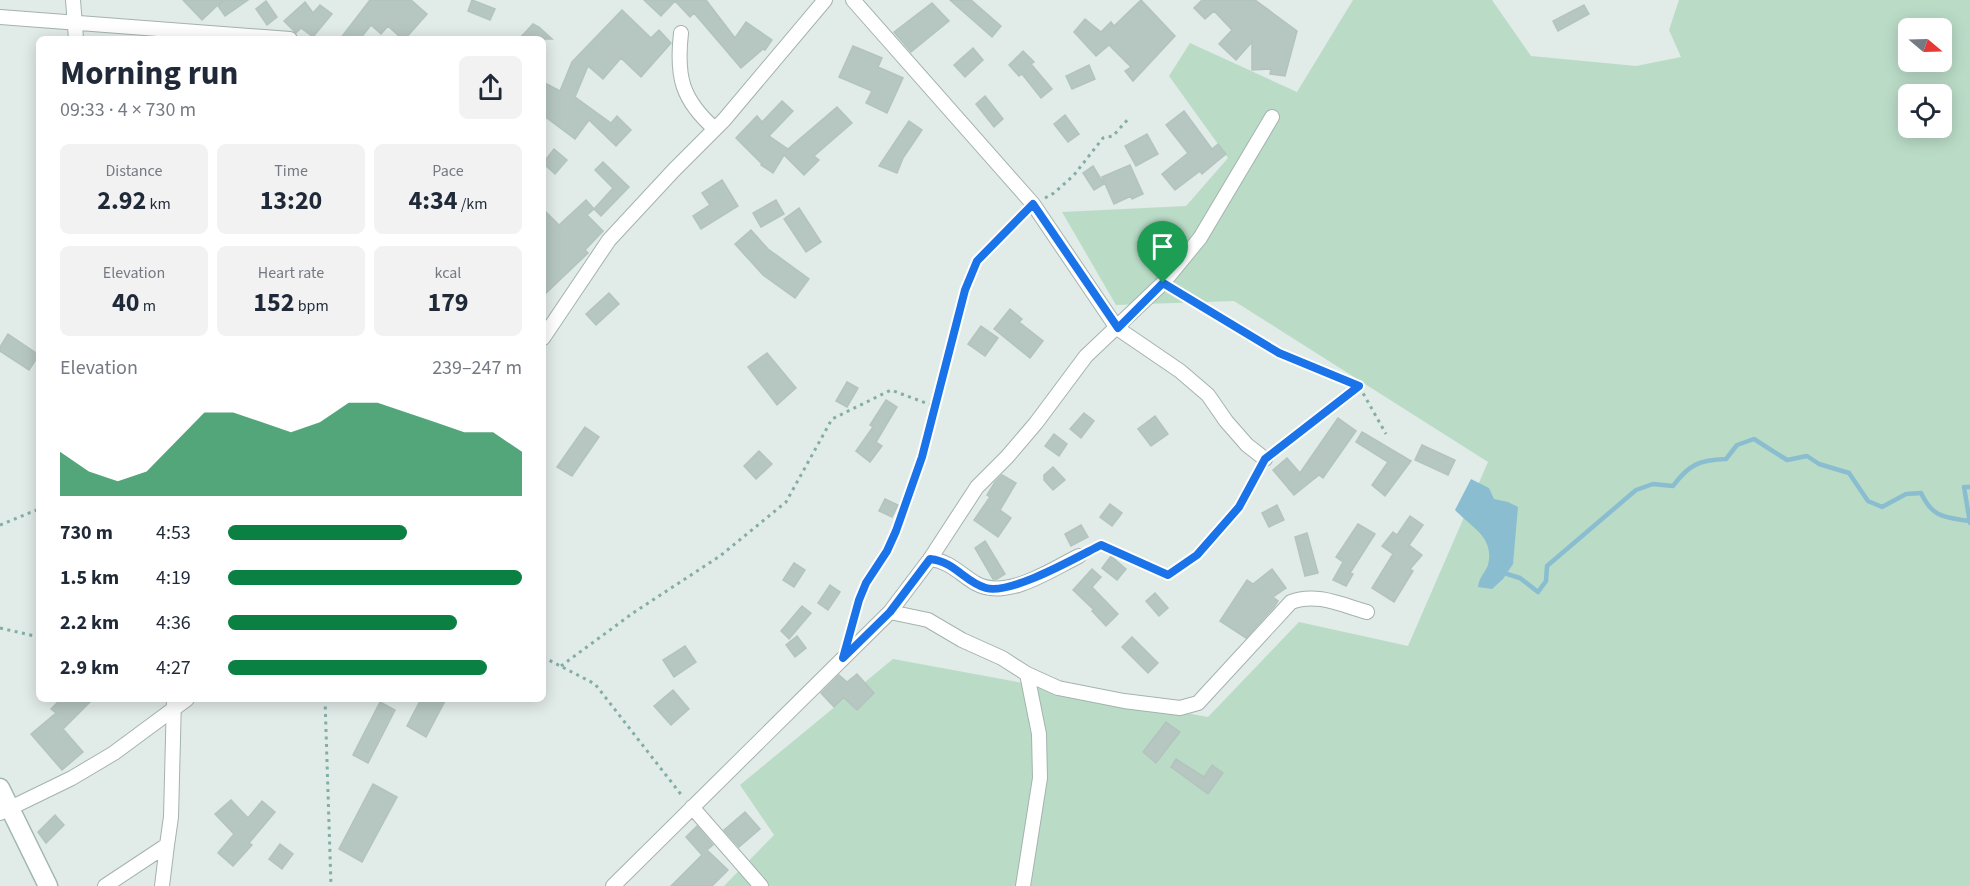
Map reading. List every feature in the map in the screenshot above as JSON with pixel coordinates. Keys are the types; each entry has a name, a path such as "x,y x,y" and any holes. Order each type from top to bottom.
{"street":[{"path":"73,0 76,36"},
{"path":"546,334 609,240 715,129 825,0"},
{"path":"853,0 1033,204 1118,328 1180,370 1208,395 1247,445 1265,459"},
{"path":"0,17 252,36"},
{"path":"681,33 678,61 685,91 696,113 715,129"},
{"path":"613,886 890,612 930,559 977,487 1036,423 1086,356 1163,283 1200,238 1272,117"},
{"path":"930,559 947,562 985,588 999,590 1030,579 1080,556"},
{"path":"890,612 928,620 1027,674 1058,688 1124,701 1180,708 1198,703 1291,602 1303,597 1324,600 1367,612"},
{"path":"1023,886 1040,778 1039,734 1027,674"},
{"path":"5,810 72,778 114,753 148,730 174,703"},
{"path":"162,886 171,817 174,703"},
{"path":"0,788 5,810 48,886"},
{"path":"692,807 761,886"},
{"path":"105,886 167,845"}],"path":[{"path":"843,658 847,638 866,583 887,551 896,531 922,457 965,290 977,261 1033,204 1054,193 1067,181 1103,138 1113,136 1130,117"},
{"path":"1163,283 1279,353 1359,386 1386,434"},
{"path":"1080,556 1101,545 1168,575 1197,555 1239,507 1265,459 1359,386"},
{"path":"561,666 633,613 720,556 786,501 832,419 891,390 934,406"},
{"path":"0,525 36,509"},
{"path":"0,628 36,636"},
{"path":"546,658 594,684 692,807"},
{"path":"326,702 331,886"}],"green space":[{"path":"1353,0 1492,0 1531,56 1636,66 1681,57 1669,30 1679,0 1970,0 1970,886 724,886 774,835 740,785 893,659 1208,717 1299,622 1408,646 1488,462 1234,301 1116,305 1062,212 1186,206 1228,158 1169,76 1190,43 1297,92"}],"water":[{"path":"1471,479 1489,488 1494,499 1518,507 1513,564 1503,579 1492,589 1478,587 1488,565 1489,555 1485,540 1455,510"}],"building":[{"path":"183,0 223,0 202,20"},
{"path":"225,0 248,0 225,16 218,6"},
{"path":"370,0 411,0 427,14 408,36 399,36 388,26 381,34 371,25 362,36 342,36"},
{"path":"472,0 495,9 490,20 468,11"},
{"path":"644,0 706,0 735,38 746,22 772,40 765,50 763,49 741,68 694,13 690,17 675,1 661,16"},
{"path":"950,0 971,0 1001,26 992,37"},
{"path":"1141,0 1175,36 1133,81 1125,71 1131,67 1109,45 1096,56 1074,32 1085,19 1101,32 1111,22 1114,26"},
{"path":"1202,0 1255,0 1297,31 1285,76 1270,74 1271,69 1252,70 1252,42 1236,60 1219,44 1232,30 1214,11 1205,19 1194,8"},
{"path":"266,1 277,17 267,25 256,9"},
{"path":"305,2 313,13 320,5 332,14 314,36 301,28 296,33 284,21"},
{"path":"932,3 949,21 911,52 894,32"},
{"path":"1584,5 1589,14 1558,31 1553,21"},
{"path":"622,10 651,38 659,30 671,43 641,77 621,58 603,79 588,66 575,97 611,123 617,116 631,130 616,146 589,120 575,139 546,117 546,84 560,91 572,62"},
{"path":"533,24 552,39 546,39 546,36 522,36"},
{"path":"853,46 882,58 878,67 903,78 887,113 866,103 872,91 839,77"},
{"path":"973,48 983,60 965,77 954,65"},
{"path":"1023,51 1034,62 1031,64 1052,89 1041,98 1022,74 1019,76 1009,65"},
{"path":"1089,65 1095,79 1072,89 1066,76"},
{"path":"985,96 1003,119 994,127 976,104"},
{"path":"782,101 793,111 769,136 788,149 837,107 852,123 814,156 819,160 804,175 784,155 773,173 761,165 736,138 757,116 762,122"},
{"path":"1184,111 1212,149 1218,144 1226,154 1202,174 1200,171 1175,190 1162,174 1188,153 1166,125"},
{"path":"1065,115 1079,134 1068,142 1054,124"},
{"path":"909,121 922,130 903,158 897,173 879,166"},
{"path":"1147,134 1158,154 1136,166 1125,146"},
{"path":"554,149 567,160 555,174 546,166 546,159"},
{"path":"603,162 629,187 601,216 594,209 613,188 595,170"},
{"path":"1130,165 1143,194 1132,199 1131,196 1114,204 1102,177"},
{"path":"1093,166 1104,184 1094,190 1083,173"},
{"path":"722,180 738,206 701,229 693,216 710,205 702,193"},
{"path":"586,200 594,209 587,215 603,231 585,250 588,253 546,293 546,212 559,225"},
{"path":"776,200 784,214 761,227 753,213"},
{"path":"799,208 821,242 806,252 784,219"},
{"path":"751,230 768,249 809,279 795,298 763,275 735,244"},
{"path":"609,293 619,304 596,325 586,314"},
{"path":"1010,309 1022,319 1019,322 1043,341 1030,358 994,329"},
{"path":"981,326 998,338 985,356 968,344"},
{"path":"8,334 36,353 36,360 29,370 0,351"},
{"path":"767,353 796,388 777,405 748,367"},
{"path":"847,382 858,388 847,407 836,401"},
{"path":"886,400 897,407 876,442 882,446 870,462 856,451 873,427 870,425"},
{"path":"1084,413 1094,421 1081,438 1070,429"},
{"path":"1155,416 1168,434 1151,446 1138,429"},
{"path":"1338,418 1356,431 1323,478 1319,475 1294,495 1273,470 1287,458 1300,473"},
{"path":"585,427 599,437 572,476 557,467"},
{"path":"1362,432 1411,461 1385,496 1372,485 1388,462 1356,442"},
{"path":"1054,434 1067,444 1059,456 1045,446"},
{"path":"1422,445 1455,460 1448,475 1415,460"},
{"path":"759,451 772,464 756,479 744,466"},
{"path":"1053,467 1065,480 1053,490 1044,480 1044,475"},
{"path":"1002,475 1016,483 1000,510 1011,518 998,537 974,520 990,497 987,495 995,482"},
{"path":"885,499 898,505 892,517 879,511"},
{"path":"1110,504 1122,513 1112,526 1100,517"},
{"path":"1277,505 1284,520 1269,527 1262,513"},
{"path":"1410,516 1423,525 1409,545 1422,555 1410,569 1413,571 1394,602 1372,588 1393,554 1382,546 1393,532 1397,535"},
{"path":"1358,524 1375,534 1350,573 1353,574 1346,586 1333,580 1343,562 1336,557"},
{"path":"1081,525 1088,537 1071,546 1065,534"},
{"path":"1307,533 1318,573 1305,576 1295,537"},
{"path":"985,541 1005,574 997,579 993,579 975,548"},
{"path":"1111,556 1126,569 1117,580 1102,568"},
{"path":"794,563 805,570 794,587 783,580"},
{"path":"1092,569 1101,577 1092,587 1118,614 1106,626 1092,611 1094,610 1073,590"},
{"path":"1272,569 1286,588 1273,597 1278,601 1246,638 1220,621 1247,580 1253,584"},
{"path":"830,585 840,592 828,610 818,603"},
{"path":"1155,593 1168,608 1159,616 1146,601"},
{"path":"802,606 811,613 789,639 781,631"},
{"path":"797,636 806,648 795,657 786,645"},
{"path":"1132,637 1158,663 1148,673 1122,647"},
{"path":"685,646 696,662 674,677 663,660"},
{"path":"857,674 874,693 857,710 844,698 834,707 821,693 839,675 847,682"},
{"path":"673,690 689,709 671,725 654,706"},
{"path":"58,702 90,702 63,729 83,752 62,770 31,734 56,713 51,709"},
{"path":"380,702 395,710 368,763 353,755"},
{"path":"419,702 444,702 426,737 407,726"},
{"path":"1166,722 1180,732 1156,763 1143,752"},
{"path":"1176,759 1204,777 1212,765 1223,773 1208,794 1171,767"},
{"path":"373,784 397,797 362,862 339,849"},
{"path":"231,800 248,818 262,801 275,812 249,843 252,845 233,866 218,853 234,834 215,814"},
{"path":"745,812 760,829 739,847 724,830"},
{"path":"55,815 64,825 46,843 38,832"},
{"path":"697,826 713,845 707,850 728,870 712,886 671,886 702,855 686,837"},
{"path":"280,844 293,854 282,869 269,859"}],"waterway":[{"path":"1507,574 1520,578 1538,592 1546,581 1547,566 1636,490 1653,484 1673,486 1690,468 1702,462 1726,459 1737,445 1754,439 1787,460 1807,456 1819,464 1849,473 1868,501 1882,507 1906,494 1921,493 1930,507 1940,515 1969,521"},
{"path":"1970,487 1964,487 1970,523"}],"route":[{"path":"1033,204 1118,328 1163,283 1279,353 1359,386 1265,459 1239,507 1197,555 1168,575 1101,545 1030,579 999,590 985,588 973,582 947,562 930,559 890,612 843,658 859,600 866,583 887,551 896,531 922,457 965,290 977,261 1033,204"}]}
